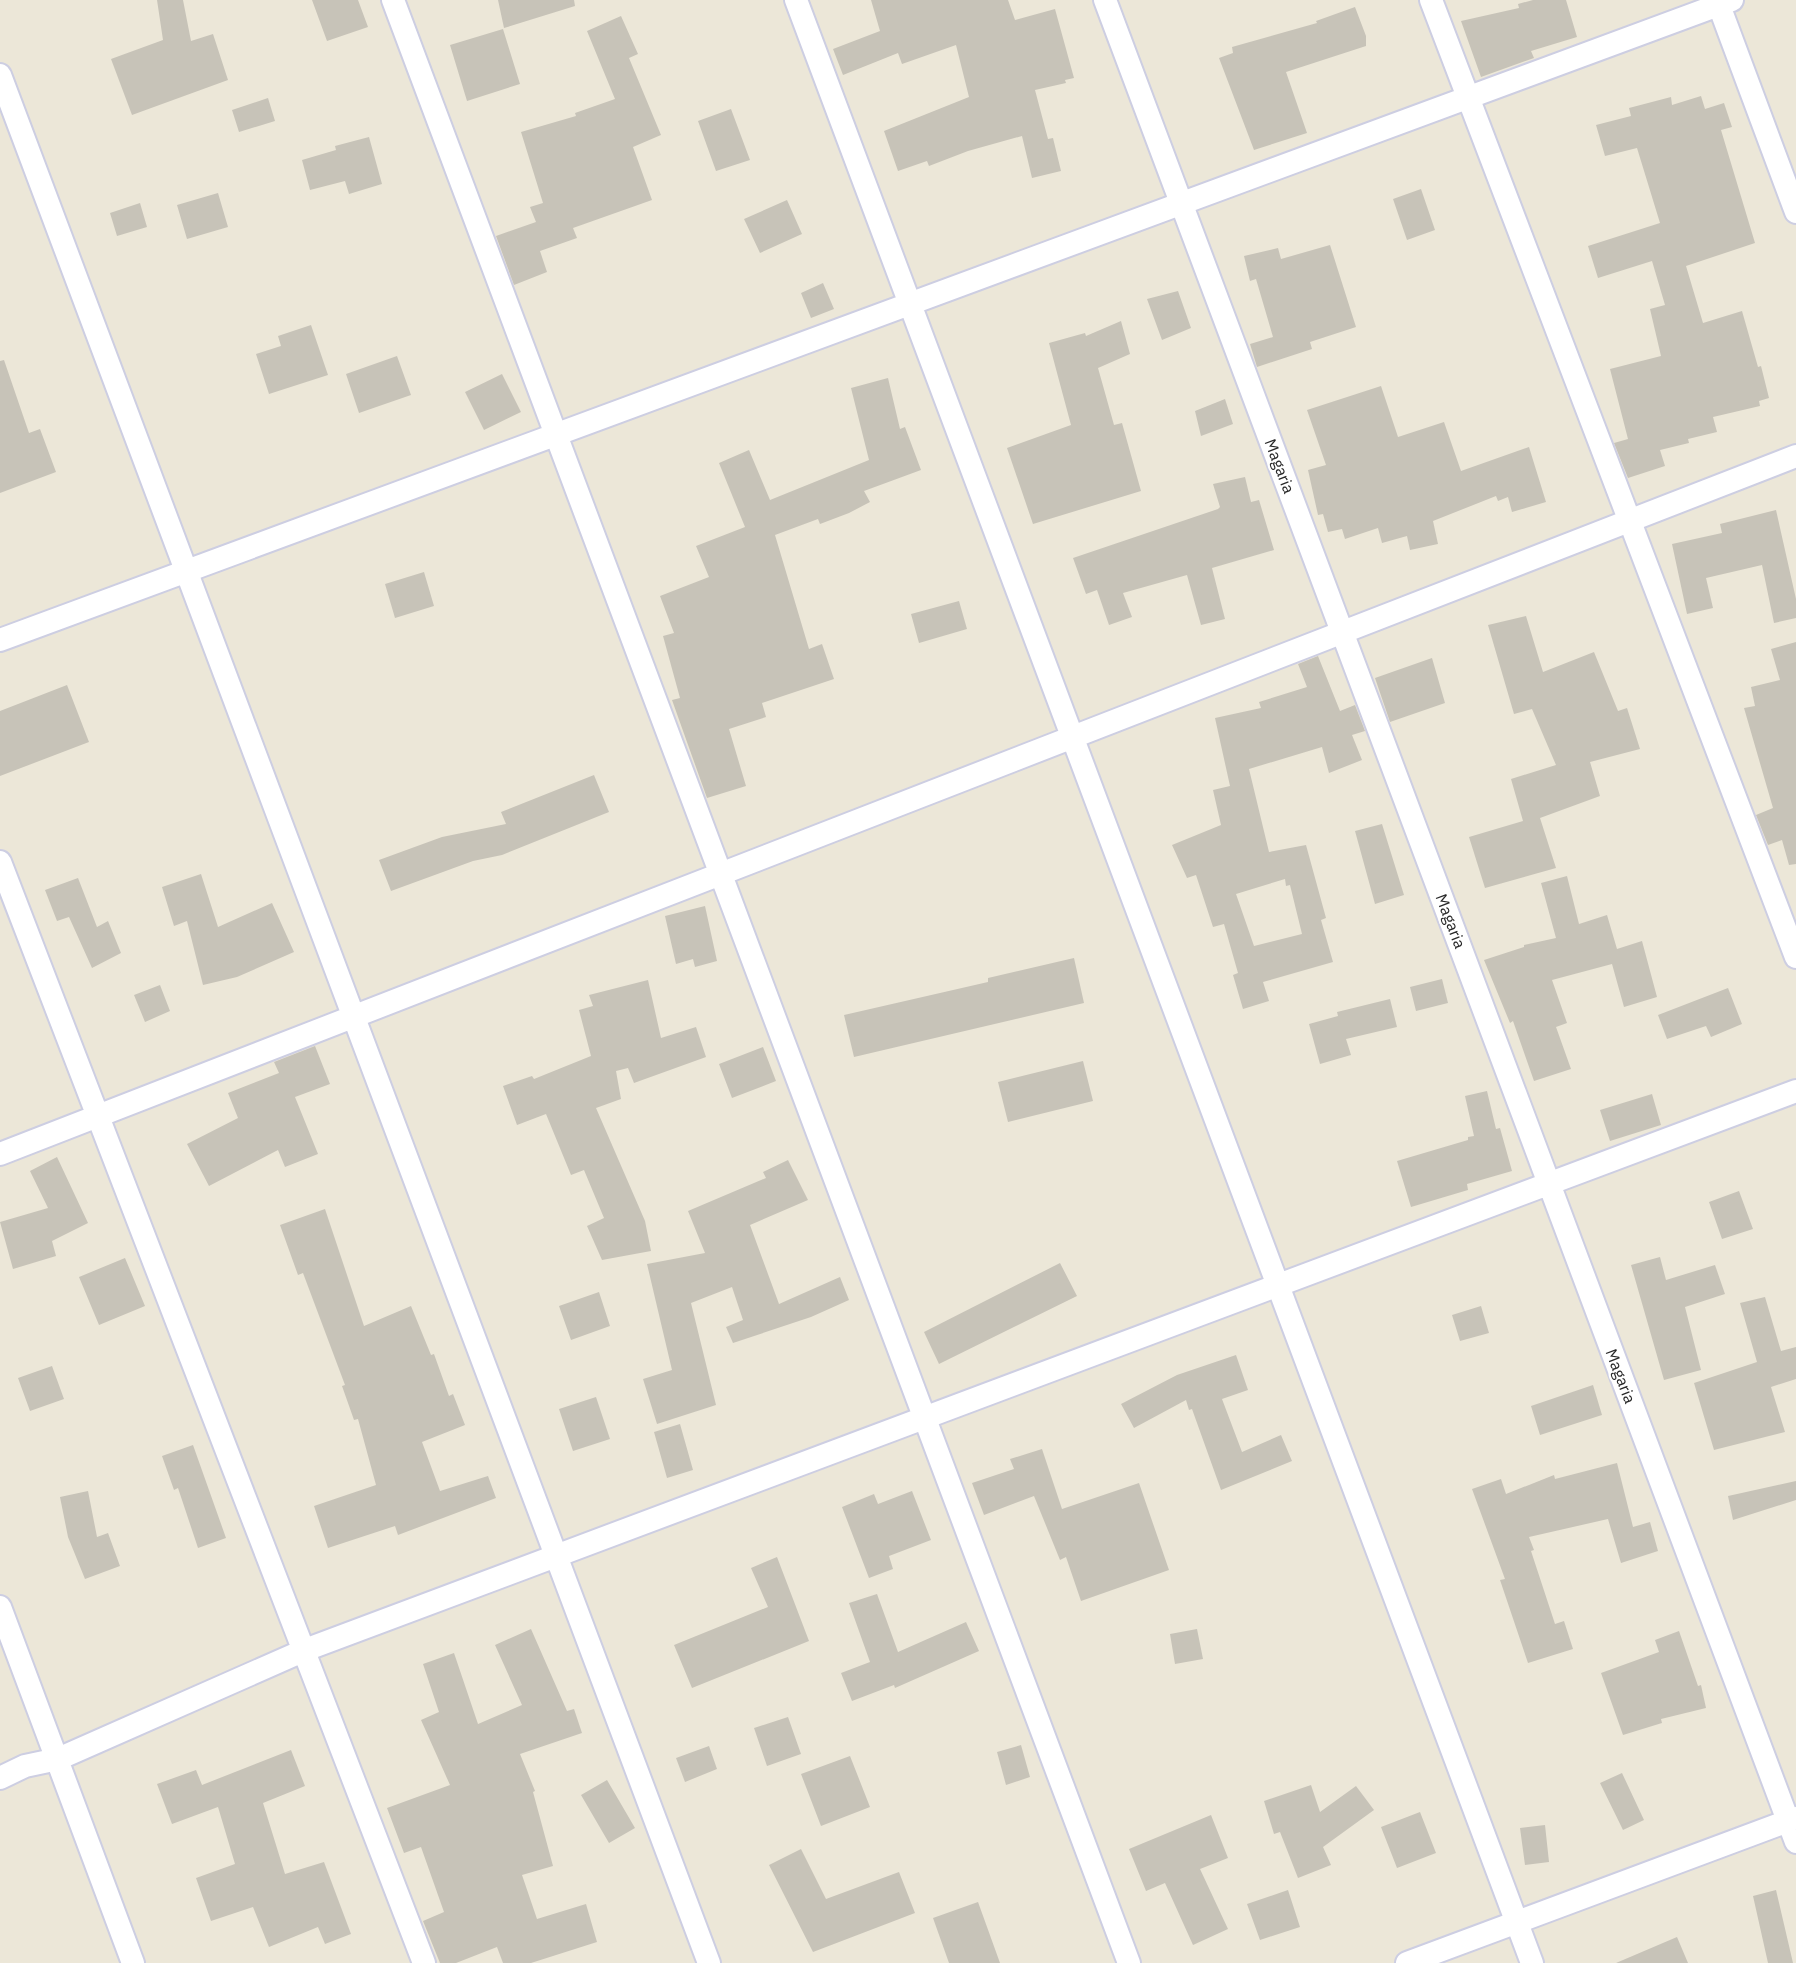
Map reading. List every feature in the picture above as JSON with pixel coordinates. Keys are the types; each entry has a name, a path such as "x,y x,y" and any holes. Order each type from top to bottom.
{"street":[{"path":"393,0 1130,1963"},
{"path":"796,0 1532,1963"},
{"name":"Magaria","path":"1105,0 1549,1183 1792,1819 1796,1842"},
{"path":"1431,0 1796,957"},
{"path":"0,640 1722,2 1796,212"},
{"path":"0,75 709,1963"},
{"path":"0,1154 1796,456"},
{"path":"0,862 424,1963"},
{"path":"0,1778 25,1766 58,1759 305,1650 1796,1091"},
{"path":"0,1606 133,1963"},
{"path":"1407,1963 1792,1819"}],"building":[{"path":"157,0 183,0 191,41 213,34 228,80 132,115 111,59 163,40"},
{"path":"312,0 358,0 368,27 327,41"},
{"path":"498,0 574,0 575,6 504,28"},
{"path":"871,0 1008,0 1015,20 1055,9 1074,78 1065,80 1066,83 1035,90 1048,139 1053,138 1061,171 1032,178 1022,136 968,151 929,166 927,161 898,171 884,131 969,97 956,45 902,64 898,53 843,75 833,49 880,31"},
{"path":"1533,0 1566,0 1577,37 1531,51 1534,58 1481,77 1461,21 1519,8 1518,4"},
{"path":"1355,7 1366,36 1366,46 1286,72 1307,133 1254,150 1219,58 1233,53 1232,47 1317,23 1316,21"},
{"path":"621,16 638,54 629,58 661,135 633,147 652,200 573,228 577,238 540,251 547,272 514,285 496,236 536,222 530,207 543,203 521,132 576,116 575,113 615,99 587,31"},
{"path":"503,29 520,84 467,101 450,45"},
{"path":"1701,96 1705,109 1724,103 1732,127 1721,130 1755,243 1686,266 1703,323 1742,311 1758,367 1761,366 1769,398 1759,401 1760,406 1713,417 1717,432 1688,439 1689,443 1660,450 1665,466 1628,478 1614,443 1628,439 1610,369 1661,356 1650,309 1665,305 1652,261 1598,278 1588,246 1660,223 1637,148 1605,156 1596,125 1631,116 1629,108 1671,97 1672,105"},
{"path":"268,98 275,121 239,132 232,110"},
{"path":"731,109 750,160 716,171 698,121"},
{"path":"369,137 382,184 349,194 345,181 310,190 302,160 336,150 335,146"},
{"path":"1421,189 1435,230 1407,240 1393,199"},
{"path":"218,193 228,227 187,239 177,205"},
{"path":"787,200 802,234 760,253 744,219"},
{"path":"140,203 147,227 117,236 110,213"},
{"path":"1330,245 1356,327 1310,342 1312,349 1257,367 1250,344 1273,337 1256,279 1250,281 1244,256 1278,248 1281,259"},
{"path":"823,283 834,309 811,318 801,293"},
{"path":"1178,291 1191,328 1162,340 1147,299"},
{"path":"1121,321 1130,354 1098,368 1114,425 1122,423 1141,491 1033,524 1007,448 1071,425 1049,343 1085,333 1086,336"},
{"path":"311,325 328,375 269,394 256,354 281,346 278,336"},
{"path":"397,356 411,395 359,413 346,374"},
{"path":"4,360 29,433 40,429 56,472 0,493 0,361"},
{"path":"502,374 521,412 484,430 465,392"},
{"path":"888,378 900,429 905,427 921,470 864,491 870,502 849,513 820,524 818,519 775,535 809,649 822,644 834,679 762,703 766,717 729,729 746,786 707,798 672,700 680,698 663,636 674,633 660,596 709,577 696,546 745,527 719,463 749,450 770,500 869,460 851,388"},
{"path":"1381,386 1398,437 1444,422 1461,471 1529,447 1546,502 1512,512 1508,497 1498,501 1496,496 1433,521 1438,544 1410,550 1407,536 1382,543 1378,528 1345,539 1342,529 1328,532 1323,514 1318,515 1308,470 1326,465 1307,410"},
{"path":"1225,399 1233,424 1201,436 1195,411"},
{"path":"1245,477 1251,502 1259,500 1274,550 1212,568 1225,619 1201,625 1187,575 1123,593 1132,617 1109,625 1097,590 1086,594 1073,558 1218,509 1220,507 1213,484"},
{"path":"1776,510 1796,599 1796,618 1774,623 1762,565 1706,578 1713,608 1687,614 1672,544 1722,533 1720,524"},
{"path":"424,572 434,606 395,618 385,584"},
{"path":"959,601 967,629 919,643 911,614"},
{"path":"1526,616 1543,672 1594,652 1618,711 1627,708 1640,749 1590,762 1600,796 1540,818 1556,868 1485,888 1469,837 1523,821 1511,779 1556,765 1532,709 1514,714 1488,625"},
{"path":"1796,642 1796,864 1789,865 1782,840 1768,845 1756,815 1773,808 1744,708 1755,706 1751,687 1780,680 1771,649"},
{"path":"1318,656 1340,711 1355,705 1365,731 1352,735 1362,760 1329,773 1322,747 1249,769 1269,852 1306,845 1326,918 1321,920 1333,962 1263,982 1269,1001 1243,1009 1233,975 1238,973 1224,924 1213,927 1196,875 1187,878 1172,845 1221,825 1213,790 1230,786 1215,718 1261,708 1259,702 1307,687 1298,664","holes":["1285,879 1286,886 1290,885 1302,934 1254,946 1236,894"]},
{"path":"1432,658 1445,703 1390,722 1375,678"},
{"path":"67,685 89,742 0,776 0,711"},
{"path":"594,775 609,812 502,855 473,861 391,891 379,860 442,837 506,824 501,812"},
{"path":"1382,824 1404,895 1375,904 1355,831"},
{"path":"201,874 218,927 272,903 294,952 237,977 203,985 187,921 174,926 162,887"},
{"path":"1567,876 1579,924 1607,915 1617,949 1642,941 1657,997 1624,1007 1612,964 1552,980 1567,1023 1556,1027 1571,1069 1534,1081 1513,1021 1510,1023 1484,960 1524,947 1524,945 1556,938 1541,883"},
{"path":"78,878 97,927 108,921 121,953 92,968 69,917 57,921 45,890"},
{"path":"705,906 717,961 695,967 693,959 676,964 665,916"},
{"path":"1074,958 1084,1003 854,1057 844,1015 988,982 988,978"},
{"path":"1442,979 1448,1003 1416,1011 1410,987"},
{"path":"648,980 661,1038 696,1027 706,1057 634,1083 628,1068 616,1071 621,1099 596,1108 645,1221 651,1251 602,1260 587,1226 604,1218 584,1170 571,1175 546,1114 517,1125 503,1086 532,1076 534,1079 591,1056 579,1010 593,1006 589,995"},
{"path":"160,985 170,1011 145,1022 134,995"},
{"path":"1728,988 1742,1024 1711,1037 1706,1026 1667,1039 1658,1015"},
{"path":"1390,999 1397,1027 1346,1039 1351,1055 1320,1064 1309,1024 1338,1016 1337,1012"},
{"path":"315,1046 330,1084 295,1097 318,1154 285,1167 278,1150 209,1186 187,1144 238,1118 228,1093 279,1073 274,1062"},
{"path":"763,1047 776,1081 732,1098 719,1064"},
{"path":"1083,1061 1093,1101 1008,1122 998,1082"},
{"path":"1487,1091 1496,1129 1500,1128 1512,1171 1467,1184 1468,1190 1411,1207 1397,1161 1468,1140 1468,1137 1474,1136 1465,1096"},
{"path":"1652,1094 1661,1125 1610,1141 1600,1110"},
{"path":"57,1157 88,1223 52,1241 56,1256 13,1269 0,1222 48,1208 30,1171"},
{"path":"788,1160 808,1200 750,1225 779,1304 840,1277 849,1300 811,1317 733,1343 726,1327 743,1320 732,1287 691,1303 716,1405 657,1424 643,1379 672,1370 647,1264 705,1253 688,1211 766,1178 763,1172"},
{"path":"1739,1191 1753,1229 1722,1239 1709,1202"},
{"path":"325,1209 364,1326 411,1306 431,1355 434,1354 449,1396 453,1394 465,1425 422,1442 440,1491 488,1476 496,1498 398,1535 395,1526 328,1548 314,1506 376,1485 358,1419 354,1420 342,1386 345,1385 303,1273 298,1275 280,1225"},
{"path":"1660,1257 1666,1280 1715,1265 1725,1294 1685,1307 1701,1370 1664,1380 1631,1265"},
{"path":"125,1258 145,1306 99,1325 79,1277"},
{"path":"1060,1263 1077,1296 939,1364 924,1332"},
{"path":"599,1292 610,1326 571,1340 559,1306"},
{"path":"1765,1297 1781,1351 1796,1347 1796,1379 1771,1387 1785,1432 1714,1450 1694,1383 1757,1362 1740,1303"},
{"path":"1481,1306 1489,1333 1460,1341 1452,1315"},
{"path":"1236,1355 1248,1390 1222,1399 1242,1452 1281,1435 1292,1461 1221,1490 1192,1409 1189,1410 1186,1400 1134,1428 1121,1404 1177,1375"},
{"path":"52,1366 64,1399 30,1411 18,1378"},
{"path":"1593,1385 1602,1415 1540,1435 1531,1406"},
{"path":"596,1397 610,1439 573,1451 559,1409"},
{"path":"680,1424 693,1470 667,1478 654,1432"},
{"path":"193,1445 226,1538 198,1548 178,1488 174,1490 162,1456"},
{"path":"1042,1449 1062,1509 1139,1483 1169,1570 1081,1601 1066,1557 1060,1560 1034,1496 984,1515 972,1483 1014,1469 1010,1459"},
{"path":"1617,1463 1633,1527 1650,1522 1658,1551 1621,1563 1608,1519 1529,1537 1534,1550 1531,1551 1555,1624 1564,1621 1573,1649 1528,1663 1500,1580 1505,1579 1472,1489 1501,1479 1506,1494 1554,1475 1555,1479"},
{"path":"1796,1481 1796,1500 1733,1520 1728,1496"},
{"path":"88,1491 97,1537 108,1533 120,1566 85,1579 68,1537 60,1497"},
{"path":"912,1491 931,1540 889,1556 893,1569 869,1578 842,1507 874,1494 878,1504"},
{"path":"777,1557 809,1641 692,1688 674,1645 768,1607 751,1568"},
{"path":"877,1594 898,1652 966,1622 979,1651 895,1688 894,1685 852,1701 841,1673 870,1662 849,1603"},
{"path":"531,1629 567,1711 574,1709 582,1733 520,1754 535,1791 533,1792 553,1866 522,1875 537,1919 586,1904 597,1942 531,1963 503,1963 497,1947 456,1963 440,1963 423,1921 444,1912 421,1847 404,1853 387,1808 450,1785 421,1720 439,1712 423,1664 454,1653 478,1724 522,1705 495,1645"},
{"path":"1197,1629 1203,1659 1175,1664 1170,1634"},
{"path":"1679,1631 1698,1686 1701,1685 1706,1708 1661,1719 1662,1723 1623,1735 1601,1673 1659,1652 1655,1640"},
{"path":"788,1717 801,1754 767,1766 754,1728"},
{"path":"1021,1745 1030,1777 1006,1785 997,1752"},
{"path":"709,1746 717,1769 685,1782 676,1758"},
{"path":"291,1750 305,1786 263,1803 285,1874 324,1862 351,1934 325,1944 318,1927 269,1947 253,1907 211,1921 196,1878 235,1864 218,1807 172,1824 157,1784 196,1770 202,1785"},
{"path":"850,1756 870,1807 821,1826 801,1774"},
{"path":"1622,1773 1644,1820 1623,1830 1600,1783"},
{"path":"607,1780 635,1828 609,1843 581,1795"},
{"path":"1311,1785 1320,1812 1356,1786 1374,1810 1323,1847 1331,1865 1298,1878 1280,1832 1274,1834 1264,1801"},
{"path":"1420,1812 1436,1853 1397,1868 1381,1827"},
{"path":"1211,1815 1228,1858 1200,1869 1228,1929 1193,1945 1165,1883 1146,1891 1129,1849"},
{"path":"1545,1825 1549,1862 1525,1865 1520,1828"},
{"path":"801,1849 826,1899 899,1872 915,1913 813,1952 769,1865"},
{"path":"1288,1890 1300,1927 1260,1940 1247,1904"},
{"path":"1776,1890 1793,1963 1768,1963 1753,1896"},
{"path":"978,1902 1000,1963 949,1963 933,1918"},
{"path":"1677,1937 1688,1963 1616,1963"}]}
